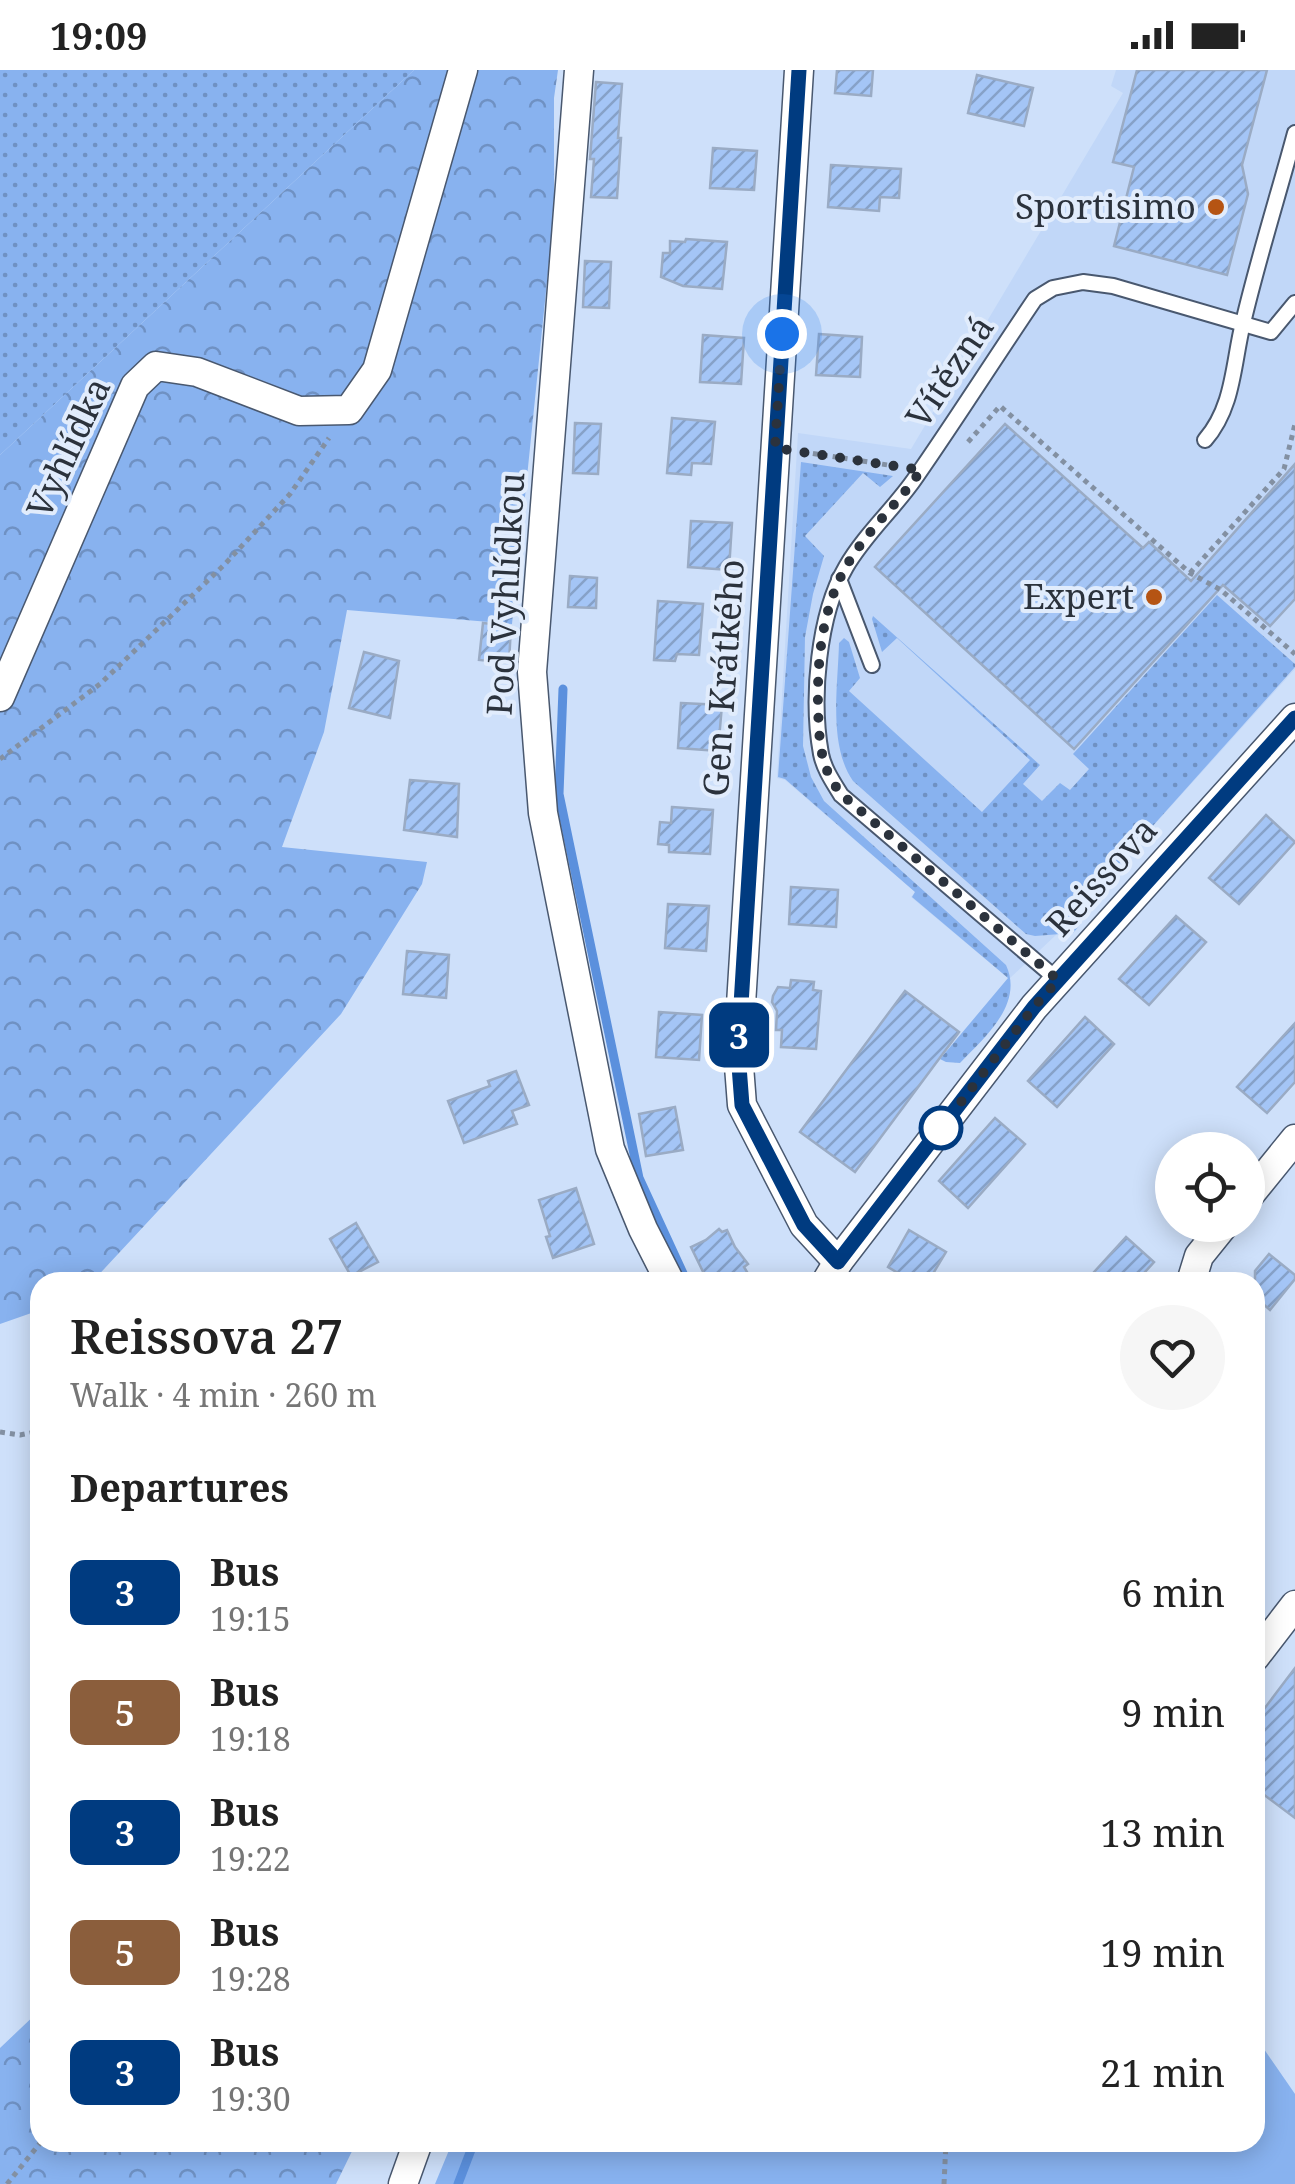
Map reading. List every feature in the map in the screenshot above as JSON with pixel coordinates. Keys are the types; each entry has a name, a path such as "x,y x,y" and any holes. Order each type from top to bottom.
{"street":[{"path":"350,410 377,370 463,70"},
{"name":"Pod Vyhlídkou","path":"579,70 532,672 543,813 610,1149 642,1229 665,1272"},
{"name":"Gen. Krátkého","path":"799,70 738,1053 742,1105 832,1272"},
{"name":"Vyhlídka","path":"0,697 135,386 156,366 197,372 299,410 350,410"},
{"name":"Reissova","path":"832,1272 1034,1007 1295,718"},
{"path":"1265,1176 1295,1139"},
{"path":"1194,1272 1198,1256 1210,1242"},
{"path":"1265,1645 1292,1614"},
{"path":"402,2184 414,2152"}],"lane":[{"path":"1205,440 1229,398 1243,324 1295,133"},
{"name":"Vítězná","path":"1058,980 841,794 829,777 819,728 820,645 839,580 856,551 921,470 1035,298 1053,288 1084,282 1113,286 1271,332 1295,303"},
{"path":"839,580 872,665"}],"path":[{"path":"964,446 1000,406 1190,573 1221,590 1295,654"},
{"path":"0,759 100,684 226,564 290,494 350,410"},
{"path":"1190,573 1284,469 1295,424"},
{"path":"775,448 921,470"},
{"path":"0,1432 30,1433"},
{"path":"7,2184 33,2152"},
{"path":"944,2184 946,2152"}],"shaded area":[{"path":"1116,70 1295,70 1295,669 1090,896 1086,893 1056,935 1009,979 911,897 915,892 785,780 777,778 798,433 911,449 1123,93 1111,86"}],"green space":[{"path":"0,70 414,70 0,455"},
{"path":"414,70 558,70 554,98 554,213 512,624 347,610 324,732 282,847 427,862 422,884 341,1014 101,1272 30,1272 30,1314 0,1324 0,455"},
{"path":"801,462 893,476 880,487 863,473 805,536 824,556 805,637 803,746 811,777 824,801 1006,965 1010,979 1010,993 1006,1006 990,1031 960,1063 940,1059 1008,978 912,897 915,892 778,777"},
{"path":"1217,595 1295,667 1090,896 1086,893 1069,913 1081,924 1073,933 1026,934 853,781 845,766 836,715 839,643 844,638 849,642 860,678 849,691 982,812 1030,760 897,638 882,652 873,616 1040,765 1023,784 1042,801 1060,783 1070,790 1089,769 1073,754"},
{"path":"30,2020 30,2152 352,2152 336,2184 0,2184 0,2048"},
{"path":"1265,2050 1295,2094 1295,2184 435,2184 448,2152 1265,2152"}],"building":[{"path":"837,70 873,70 871,96 835,93"},
{"path":"1137,70 1267,70 1242,165 1248,194 1227,275 1114,246 1134,167 1113,162"},
{"path":"977,75 1033,88 1024,126 968,113"},
{"path":"596,82 622,84 617,198 591,197"},
{"path":"713,148 757,151 754,190 710,188"},
{"path":"831,165 901,169 899,198 880,197 879,211 828,207"},
{"path":"670,241 727,242 722,289 683,286 661,277 663,253 670,253"},
{"path":"585,261 611,262 609,308 583,307"},
{"path":"819,334 862,337 860,377 816,375"},
{"path":"703,335 744,338 741,384 700,382"},
{"path":"672,418 715,422 711,464 692,463 691,475 667,473"},
{"path":"575,423 601,424 598,474 573,473"},
{"path":"1005,424 1143,548 1149,542 1191,581 1295,464 1295,599 1270,626 1223,585 1074,749 875,567"},
{"path":"691,521 732,523 729,570 688,567"},
{"path":"570,576 597,578 596,608 568,607"},
{"path":"658,601 703,604 699,655 677,654 675,661 654,660"},
{"path":"483,623 511,626 509,663 479,660"},
{"path":"364,652 399,661 390,718 349,708"},
{"path":"681,703 722,705 718,751 678,748"},
{"path":"410,780 459,784 457,837 404,830"},
{"path":"672,807 713,810 710,854 669,852 669,845 658,844 660,822 671,823"},
{"path":"1266,815 1295,842 1239,904 1209,878"},
{"path":"791,887 838,890 836,927 789,924"},
{"path":"668,904 709,906 706,951 665,948"},
{"path":"1176,916 1206,942 1149,1005 1119,979"},
{"path":"407,951 449,955 446,998 403,994"},
{"path":"791,980 814,982 813,990 821,991 816,1049 781,1047 782,1030 776,1030 777,1011 772,1002 778,987 790,988"},
{"path":"905,991 959,1032 855,1172 800,1132"},
{"path":"659,1012 702,1015 699,1060 656,1057"},
{"path":"1085,1017 1114,1044 1057,1107 1028,1081"},
{"path":"1295,1023 1295,1082 1267,1113 1237,1087"},
{"path":"516,1071 529,1105 512,1111 517,1124 464,1143 448,1101 490,1086 488,1081"},
{"path":"675,1107 683,1150 646,1156 639,1114"},
{"path":"995,1118 1025,1144 968,1208 939,1181"},
{"path":"576,1188 594,1244 553,1258 539,1200"},
{"path":"356,1223 378,1262 359,1272 349,1272 330,1239"},
{"path":"719,1229 727,1230 748,1264 744,1267 747,1272 703,1272 691,1247"},
{"path":"909,1230 946,1252 934,1272 896,1272 888,1267"},
{"path":"1126,1237 1154,1262 1145,1272 1094,1272"},
{"path":"1269,1254 1295,1275 1270,1310 1265,1306 1265,1272 1255,1271"},
{"path":"1295,1668 1295,1818 1265,1796 1265,1708"}],"waterway":[{"path":"563,689 559,794 639,1178 682,1272"},
{"path":"458,2184 470,2152"}],"bus line":[{"name":"3","path":"799,70 738,1053 742,1105 804,1225 838,1262 1034,1007 1295,718"}],"place":[{"name":"Sportisimo","path":"1216,207"},
{"name":"Expert","path":"1154,597"}],"route":[{"path":"782,334 775,448 921,470 856,551 830,604 820,645 818,700 822,756 829,777 841,794 1058,980 941,1128"}]}
